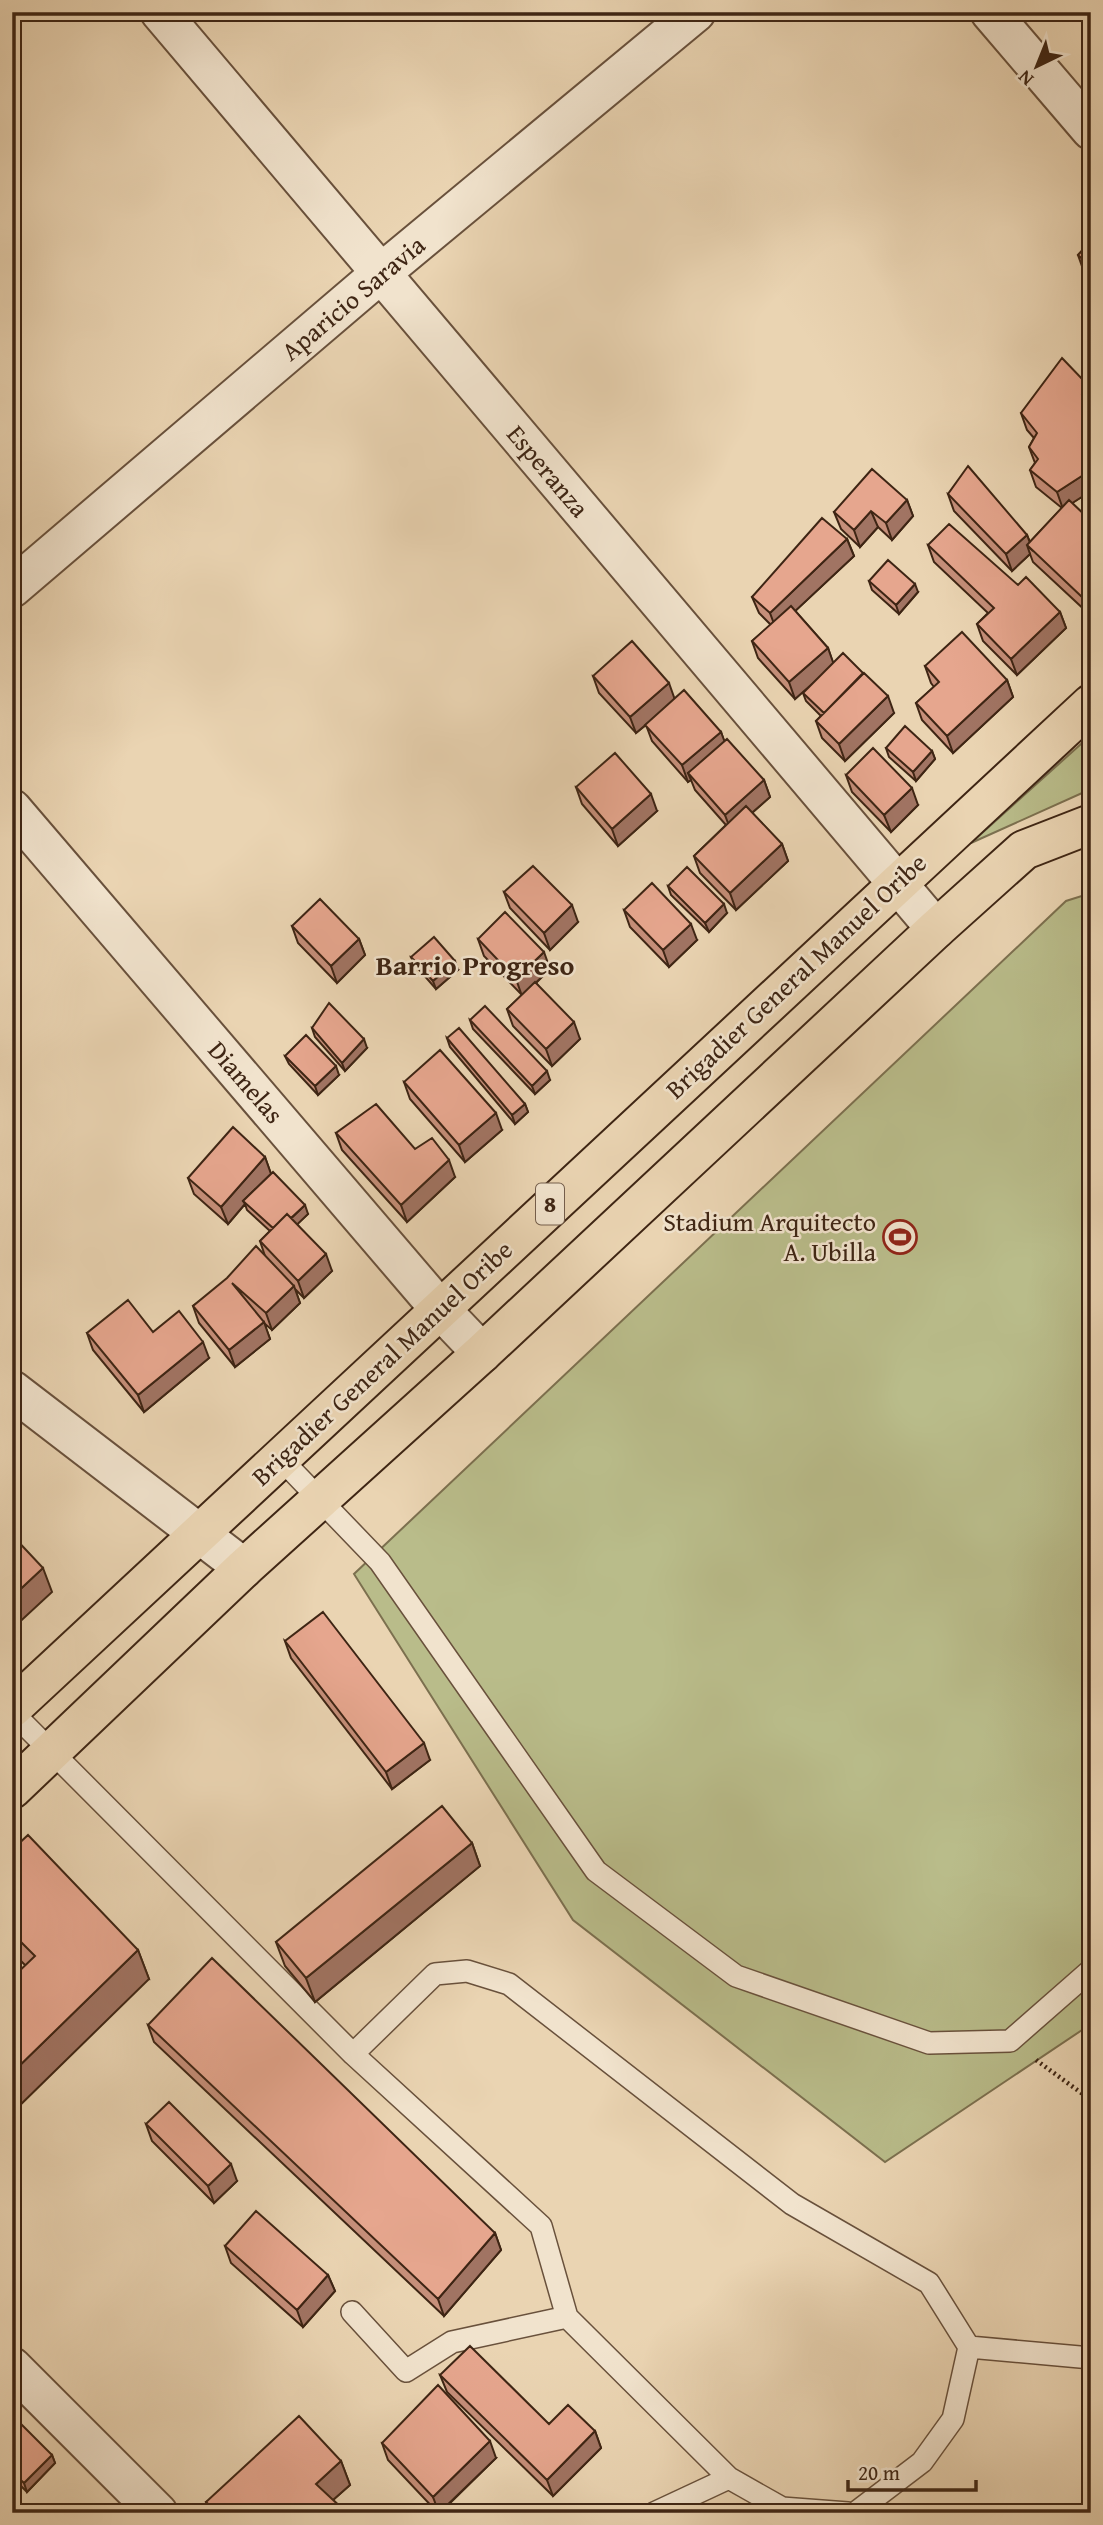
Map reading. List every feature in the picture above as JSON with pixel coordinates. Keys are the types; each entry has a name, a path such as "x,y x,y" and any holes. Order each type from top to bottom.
{"main road":[{"name":"Brigadier General Manuel Oribe","path":"12,1710 439,1308 1091,704"},
{"name":"8","path":"12,1789 244,1568 482,1353 1024,850 1091,824"}],"street":[{"name":"Esperanza","path":"160,12 936,929"},
{"name":"Aparicio Saravia","path":"12,588 380,274 696,12"},
{"path":"990,12 1091,130"},
{"name":"Diamelas","path":"12,809 439,1308 482,1353"},
{"path":"12,1390 244,1568"},
{"path":"12,2367 158,2513"}],"lane":[{"path":"280,1458 380,1562 596,1871 736,1976 929,2043 1010,2041 1091,1970"},
{"path":"12,1710 353,2053 541,2226 567,2317 729,2478 782,2508 848,2513"},
{"path":"353,2053 435,1974 467,1970 509,1984 792,2204 929,2283 969,2347 953,2418 922,2462 855,2513"},
{"path":"352,2312 406,2371 452,2342 567,2317"},
{"path":"969,2347 1091,2358"},
{"path":"654,2513 729,2478"}],"path":[{"path":"1010,2041 1091,2100"}],"green space":[{"path":"1091,735 1091,789 971,843"},
{"name":"Stadium Arquitecto A. Ubilla","path":"1091,893 1091,2024 885,2162 573,1920 354,1574 1066,901"}],"building":[{"path":"1091,241 1091,267 1078,255"},
{"path":"1062,358 1086,383 1082,394 1091,403 1091,434 1088,437 1091,440 1091,470 1057,492 1030,470 1038,459 1029,447 1037,433 1021,413"},
{"path":"968,466 1027,535 1006,554 948,494"},
{"path":"872,469 907,500 886,523 871,511 854,530 834,512"},
{"path":"1069,500 1091,521 1091,587 1082,597 1027,545"},
{"path":"822,518 847,539 770,613 752,597"},
{"path":"949,524 1018,585 1026,577 1060,612 1011,659 977,624 994,608 928,545"},
{"path":"888,560 915,584 896,605 869,581"},
{"path":"791,606 828,648 789,682 752,641"},
{"path":"962,632 1007,680 947,736 916,703 939,682 925,666"},
{"path":"632,641 669,683 630,717 593,676"},
{"path":"843,653 863,673 824,713 803,693"},
{"path":"864,673 888,696 839,744 816,721"},
{"path":"684,690 721,732 682,765 645,725"},
{"path":"905,726 932,751 913,772 886,748"},
{"path":"727,739 764,780 725,815 688,773"},
{"path":"873,748 912,788 884,815 846,775"},
{"path":"615,753 651,794 612,829 576,787"},
{"path":"746,806 782,844 730,893 694,856"},
{"path":"533,866 572,905 544,933 504,892"},
{"path":"687,867 724,904 705,923 668,886"},
{"path":"652,883 691,924 663,950 624,910"},
{"path":"320,899 359,939 331,966 292,926"},
{"path":"505,912 544,952 516,979 478,939"},
{"path":"434,937 455,961 433,981 411,957"},
{"path":"535,982 574,1022 546,1049 507,1009"},
{"path":"329,1003 364,1039 342,1063 312,1028"},
{"path":"485,1006 547,1071 532,1086 470,1020"},
{"path":"459,1028 525,1104 512,1115 447,1038"},
{"path":"306,1035 336,1066 315,1086 285,1056"},
{"path":"440,1050 496,1113 459,1145 404,1082"},
{"path":"376,1104 415,1149 432,1138 449,1160 401,1205 336,1133"},
{"path":"233,1127 265,1157 221,1207 188,1178"},
{"path":"273,1172 305,1205 291,1218 287,1214 273,1228 243,1201"},
{"path":"287,1214 326,1254 298,1281 260,1241"},
{"path":"256,1246 294,1286 266,1313 232,1283 264,1322 229,1350 193,1306 227,1278"},
{"path":"128,1300 153,1332 179,1311 203,1342 138,1395 87,1333"},
{"path":"12,1535 43,1568 12,1597"},
{"path":"323,1612 424,1743 386,1772 285,1641"},
{"path":"442,1806 472,1843 306,1978 276,1942"},
{"path":"28,1835 138,1950 12,2073 12,1978 35,1956 12,1933 12,1850"},
{"path":"212,1958 495,2233 438,2299 148,2025"},
{"path":"169,2102 231,2164 208,2186 146,2124"},
{"path":"256,2211 328,2275 297,2310 225,2246"},
{"path":"470,2346 549,2424 568,2405 595,2431 547,2480 440,2375"},
{"path":"438,2385 490,2441 433,2497 382,2443"},
{"path":"299,2416 341,2461 316,2484 347,2513 218,2513 206,2502"},
{"path":"16,2419 52,2455 24,2483 12,2472 12,2423"}],"place":[{"name":"Stadium Arquitecto A. Ubilla","path":"900,1237"}],"district":[{"name":"Barrio Progreso","path":"475,965"}]}
